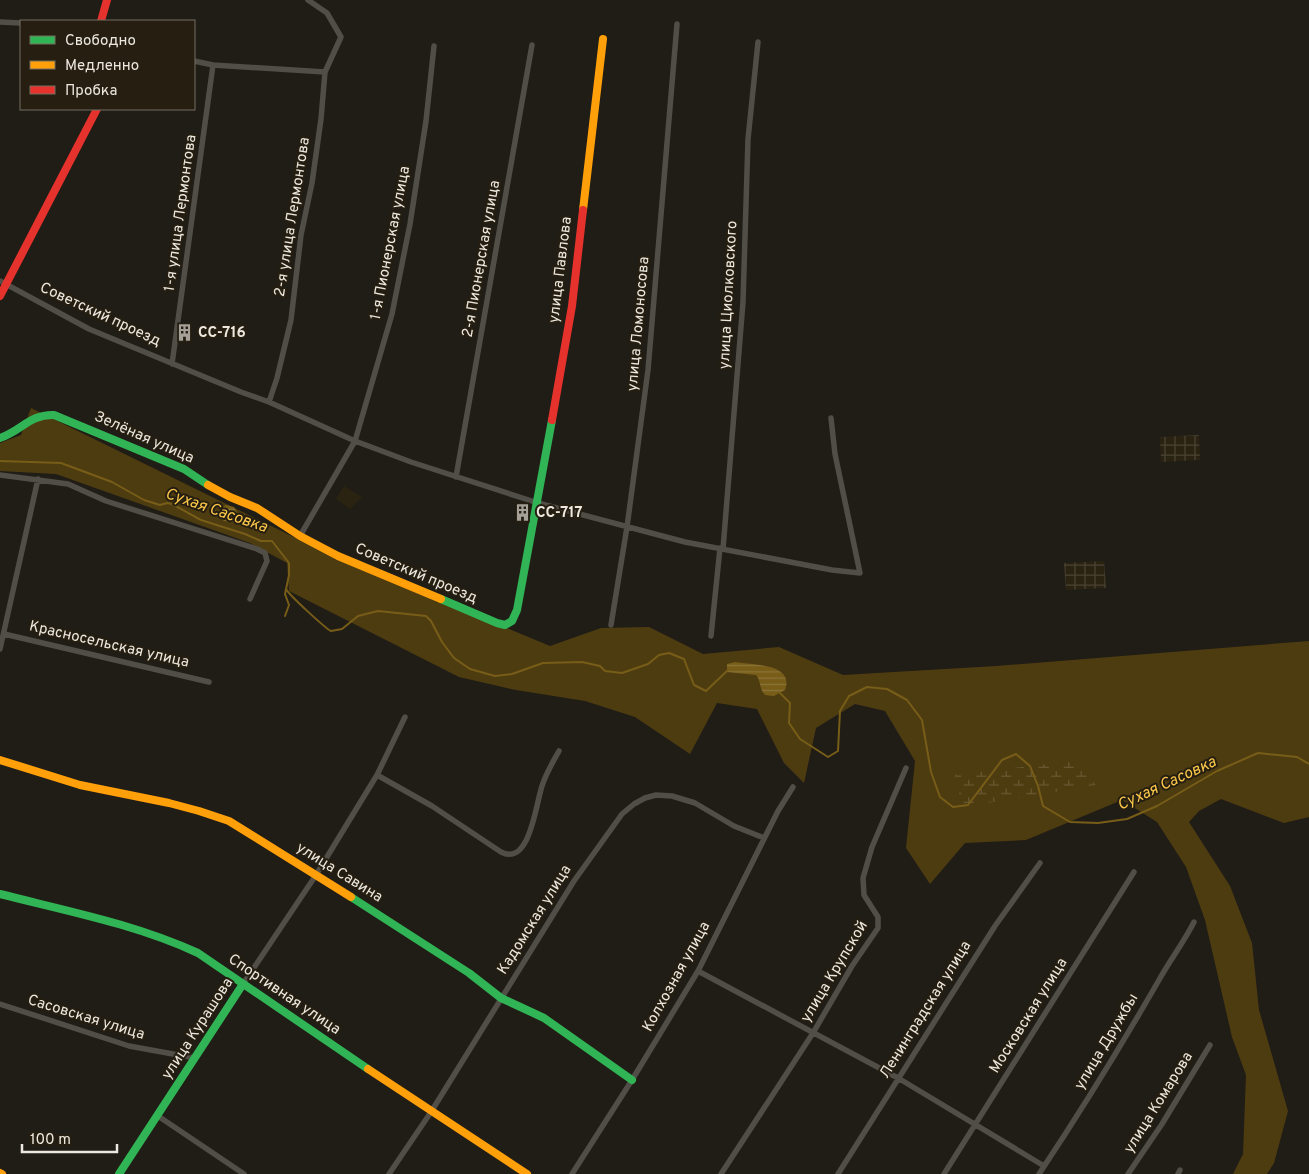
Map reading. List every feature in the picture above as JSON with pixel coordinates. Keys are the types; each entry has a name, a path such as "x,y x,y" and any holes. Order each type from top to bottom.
{"street":[{"path":"101,20 106,0"},
{"name":"2-я улица Лермонтова","path":"270,402 290,320 301,234 312,183 320,128 325,72 342,36 327,13 308,0"},
{"path":"0,22 20,23"},
{"name":"улица Ломоносова","path":"611,625 627,527 648,370 677,24"},
{"name":"улица Павлова","path":"538,503 572,306 603,39"},
{"name":"улица Циолковского","path":"711,636 722,548 743,302 748,139 758,42"},
{"name":"2-я Пионерская улица","path":"456,476 532,45"},
{"name":"1-я Пионерская улица","path":"355,441 392,314 410,224 434,46"},
{"path":"195,61 214,65 325,72"},
{"name":"1-я улица Лермонтова","path":"172,364 214,65"},
{"path":"0,296 3,282 96,110"},
{"name":"Советский проезд","path":"3,282 89,329 241,392 270,402 355,441 411,462 538,503 686,542 832,570 860,573 835,454 831,418"},
{"name":"Зелёная улица","path":"0,438 12,434 40,414 54,415 184,469 230,497 257,508 300,536"},
{"path":"300,536 355,441"},
{"path":"0,475 68,484 106,501 257,549 264,553 267,561 250,599"},
{"path":"0,649 38,479"},
{"name":"Советский проезд","path":"300,536 360,566 505,625 512,621 517,610 538,503"},
{"name":"Красносельская улица","path":"4,634 209,682"},
{"name":"улица Курашова","path":"119,1174 316,875 376,775 405,717"},
{"path":"376,775 432,806 501,852 513,854 524,846 535,816 541,787 559,750"},
{"name":"улица Савина","path":"0,760 60,780 211,813 248,831 461,968 501,998 544,1018 632,1080"},
{"name":"улица Крупской","path":"721,1174 813,1033 852,966 878,928 878,917 864,895 863,878 872,847 906,768"},
{"name":"Колхозная улица","path":"572,1174 698,971 764,838 793,787"},
{"name":"Кадомская улица","path":"389,1174 431,1112 574,881 622,814 634,804 656,795 681,798 695,803 734,826 764,838"},
{"name":"Ленинградская улица","path":"838,1174 995,926 1040,863"},
{"name":"Московская улица","path":"944,1174 1134,872"},
{"name":"Спортивная улица","path":"0,894 157,934 198,953 431,1112 527,1174"},
{"name":"улица Дружбы","path":"1039,1174 1131,1027 1171,958 1186,938 1194,922"},
{"path":"698,971 898,1078 1044,1166"},
{"name":"Сасовская улица","path":"0,1004 129,1046 195,1058"},
{"name":"улица Комарова","path":"1128,1174 1167,1116 1210,1045"},
{"path":"158,1116 244,1174"}],"shaded area":[{"path":"1199,435 1200,460 1161,462 1160,437"},
{"path":"344,486 362,497 350,509 336,499"},
{"path":"226,505 234,507 237,512 233,522 224,521 220,517 223,507"},
{"path":"1104,561 1106,588 1066,590 1064,563"},
{"path":"735,662 760,665 778,670 784,675 786,681 785,690 774,696 765,695 756,675 727,672 727,664"}],"green space":[{"path":"31,408 318,549 550,646 601,628 649,627 703,654 779,647 843,675 996,666 1309,641 1309,817 1284,823 1221,799 1199,811 1189,822 1230,886 1252,943 1259,1010 1288,1111 1274,1163 1267,1174 1233,1174 1243,1154 1246,1075 1232,1037 1205,920 1186,867 1157,822 1122,800 1026,840 965,843 930,884 906,848 915,761 885,711 855,704 816,728 804,783 784,763 757,709 717,703 690,754 635,717 585,701 516,690 459,677 289,591 287,563 250,543 56,474 0,471 0,443 21,435"},
{"path":"1073,761 1096,785 962,807 955,775"}],"waterway":[{"name":"Сухая Сасовка","path":"0,461 61,463 112,482 144,500 160,505 172,504 201,520 261,541 272,541 289,563 289,575 285,594 289,605 285,616"},
{"name":"Сухая Сасовка","path":"286,589 293,598 331,631 342,629 358,616 378,611 426,616 454,658 470,669 495,676 512,674 543,663 582,662 600,666 605,671 622,673 648,664 659,655 669,653 684,659 694,685 706,691 728,670"},
{"name":"Сухая Сасовка","path":"780,693 790,703 789,723 800,739 828,757 838,751 840,711 849,696 867,687 887,689 907,700 922,720 931,772 940,797 953,807 968,805 1002,760 1016,754 1030,766 1043,806 1070,822 1098,823 1127,819 1157,806 1217,771 1258,753 1297,757 1309,764"}],"traffic: fast":[{"path":"0,438 38,417 54,415 184,469 208,485"},
{"path":"441,599 497,623 505,625 512,621 517,610 552,420"},
{"path":"0,894 125,926 198,953 368,1069"},
{"path":"351,897 469,973 501,998 544,1018 632,1080"},
{"path":"119,1174 243,984"}],"traffic: slow":[{"path":"583,210 603,39"},
{"path":"208,485 230,497 257,508 300,536 338,556 441,599"},
{"path":"0,760 80,785 169,803 229,821 351,897"},
{"path":"368,1069 527,1174"}],"traffic: jam":[{"path":"101,20 107,0"},
{"path":"0,296 96,110"},
{"path":"552,420 572,306 583,210"}],"place":[{"name":"СС-716","path":"184,333"},
{"name":"СС-717","path":"522,513"}]}
